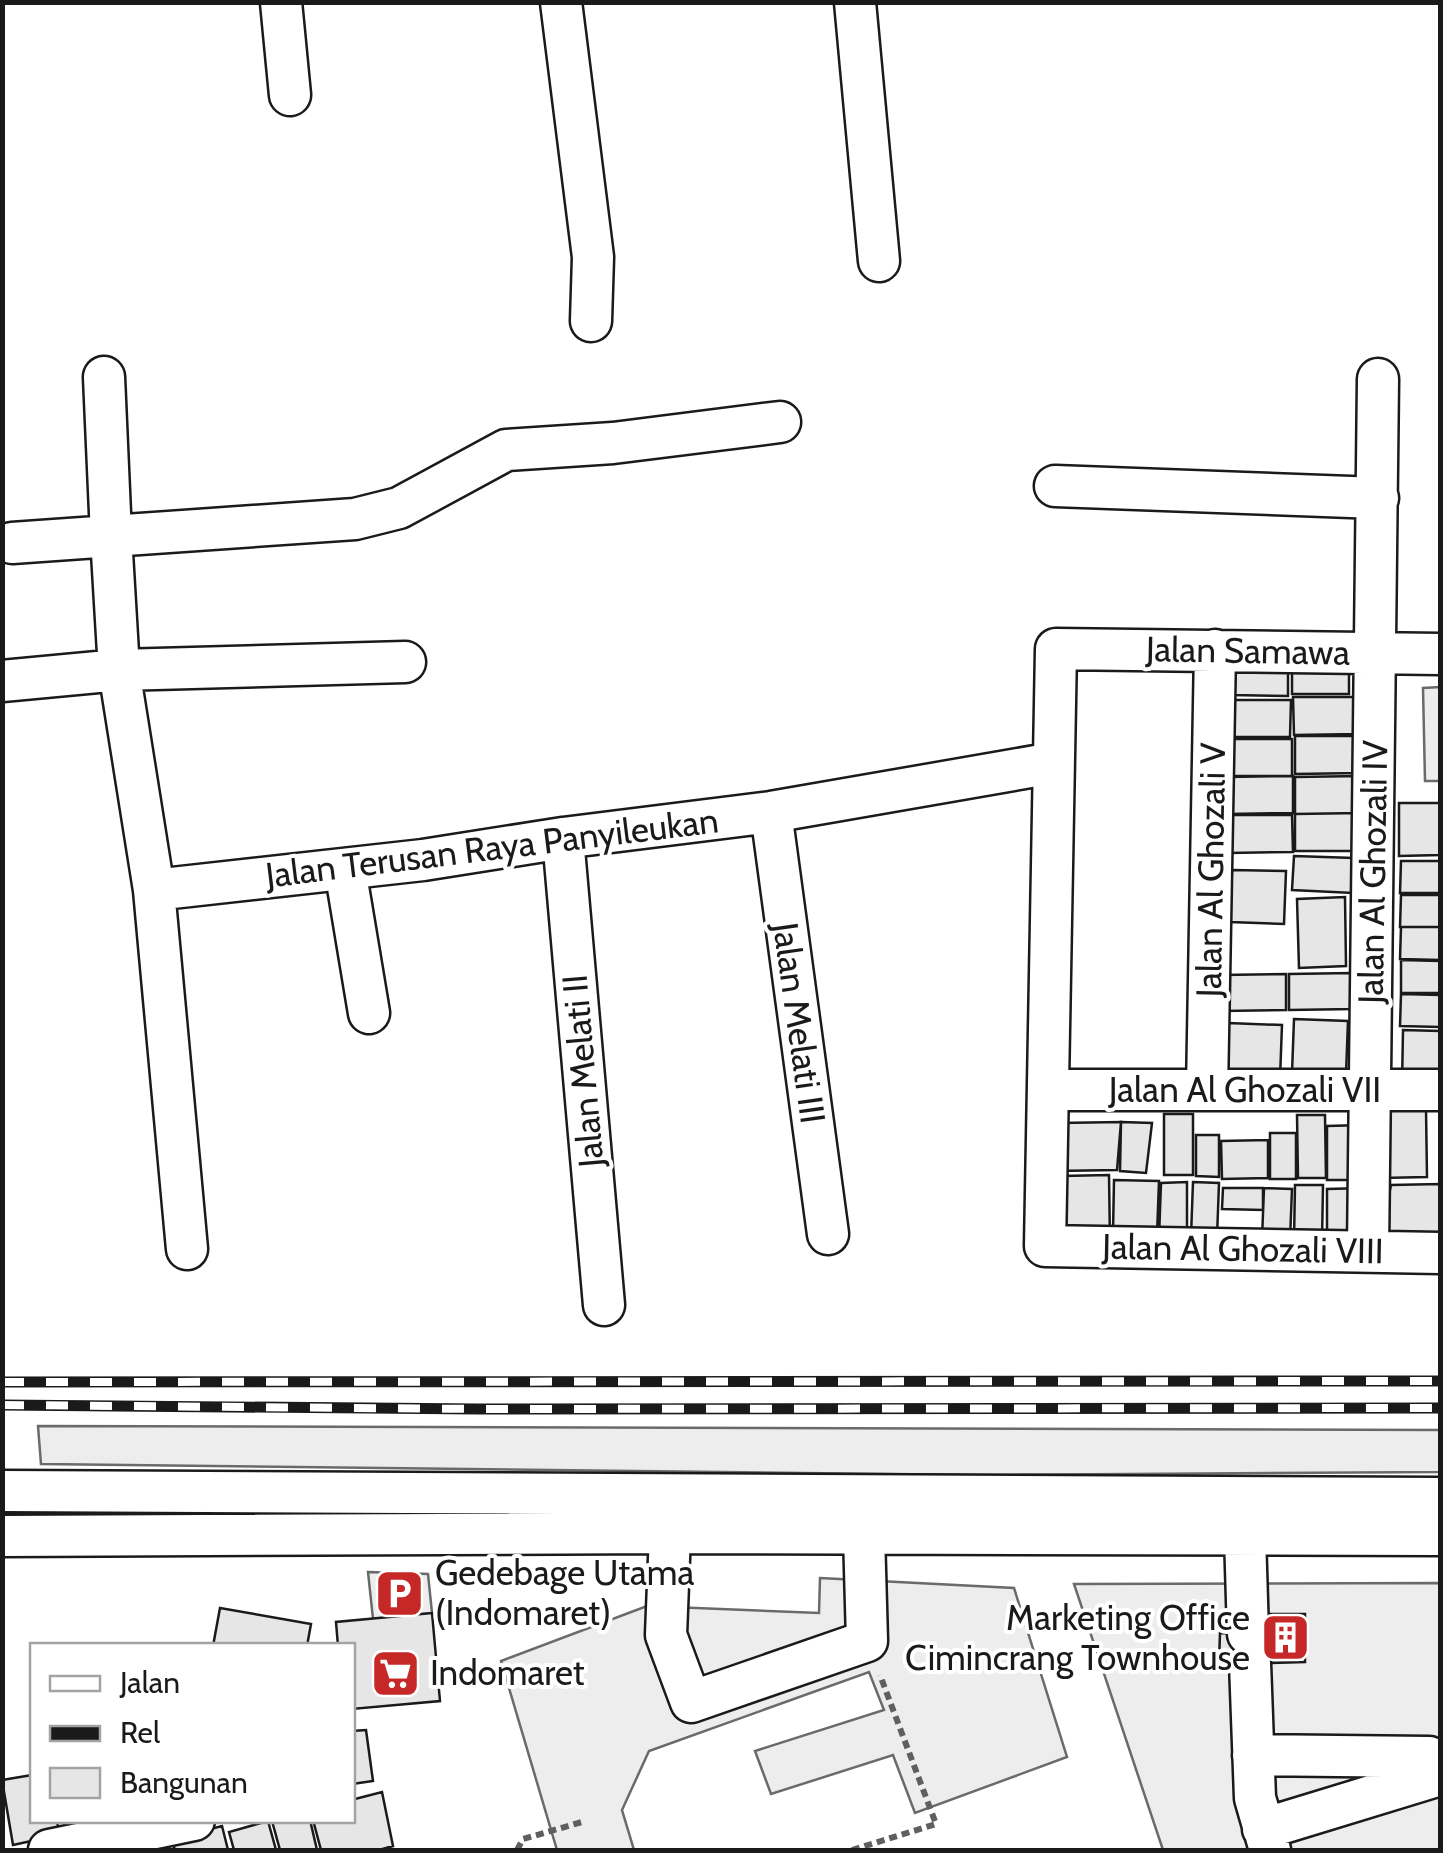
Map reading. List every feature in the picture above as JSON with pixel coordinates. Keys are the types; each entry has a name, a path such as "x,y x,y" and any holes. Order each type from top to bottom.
{"street":[{"path":"281,2 290,95"},
{"path":"561,2 593,257 591,321"},
{"path":"855,2 878,261"},
{"path":"104,377 119,670 154,890 187,1249"},
{"name":"Jalan Al Ghozali IV","path":"1368,1251 1378,379"},
{"path":"12,542 355,519 400,508 506,450 780,422"},
{"path":"1055,486 1378,498"},
{"name":"Jalan Samawa","path":"1053,764 1056,649 1440,654"},
{"name":"Jalan Al Ghozali V","path":"1207,1090 1215,650"},
{"path":"2,682 119,670 404,662"},
{"path":"1049,1090 1053,764"},
{"name":"Jalan Terusan Raya Panyileukan","path":"154,890 345,869 771,812 1053,764"},
{"name":"Jalan Melati III","path":"771,812 828,1234"},
{"name":"Jalan Melati II","path":"563,838 604,1305"},
{"path":"345,869 369,1013"},
{"name":"Jalan Al Ghozali VII","path":"1049,1090 1440,1090"},
{"name":"Jalan Al Ghozali VIII","path":"1049,1090 1045,1246 1440,1252"},
{"path":"2,1491 1440,1498"},
{"path":"670,1533 666,1635 691,1702 867,1641 864,1534"},
{"path":"1244,1535 1254,1798 1267,1840 1440,1775"},
{"path":"2,1536 1440,1535"},
{"path":"1253,1755 1429,1758 1440,1766"},
{"path":"49,1850 180,1823"}],"path":[{"path":"852,1850 936,1824 867,1641"},
{"path":"517,1850 523,1838 582,1822"}],"shaded area":[{"path":"1440,687 1440,781 1425,781 1423,688"},
{"path":"38,1426 1440,1430 1440,1472 965,1475 41,1464"},
{"name":"Gedebage Utama (Indomaret)","path":"368,1572 428,1574 432,1613 373,1619"},
{"path":"820,1578 1014,1588 1067,1757 915,1813 893,1755 771,1794 755,1751 884,1710 869,1672 649,1751 622,1810 634,1850 557,1850 501,1661 647,1606 819,1613"},
{"path":"1440,1583 1440,1850 1163,1850 1074,1584"}],"building":[{"path":"1292,670 1349,670 1349,694 1292,694"},
{"path":"1232,671 1288,672 1288,696 1231,695"},
{"path":"1293,697 1358,697 1358,734 1294,735"},
{"path":"1226,700 1291,700 1290,737 1226,737"},
{"path":"1295,736 1360,736 1360,773 1295,774"},
{"path":"1228,739 1292,739 1292,776 1228,777"},
{"path":"1228,776 1293,776 1293,813 1229,814"},
{"path":"1360,776 1360,813 1295,814 1295,777"},
{"path":"1399,803 1440,803 1440,855 1399,856"},
{"path":"1360,813 1360,851 1295,851 1295,814"},
{"path":"1228,815 1292,815 1293,852 1228,853"},
{"path":"1294,856 1354,858 1353,893 1292,890"},
{"path":"1401,861 1440,861 1440,893 1400,893"},
{"path":"1232,870 1286,871 1284,924 1230,922"},
{"path":"1401,895 1440,895 1440,927 1400,927"},
{"path":"1345,897 1346,966 1299,968 1297,899"},
{"path":"1401,927 1440,927 1440,960 1400,959"},
{"path":"1401,960 1440,961 1440,993 1401,993"},
{"path":"1352,973 1353,1009 1289,1010 1289,974"},
{"path":"1286,974 1286,1010 1222,1011 1221,975"},
{"path":"1401,994 1440,995 1440,1027 1400,1026"},
{"path":"1294,1019 1348,1021 1346,1074 1292,1073"},
{"path":"1228,1023 1282,1025 1280,1078 1226,1077"},
{"path":"1403,1030 1440,1031 1440,1085 1402,1085"},
{"path":"1388,1108 1426,1109 1427,1177 1381,1178"},
{"path":"1164,1114 1193,1114 1193,1175 1164,1175"},
{"path":"1297,1115 1325,1115 1326,1178 1298,1178"},
{"path":"1121,1122 1117,1170 1054,1171 1059,1123"},
{"path":"1121,1122 1152,1123 1146,1173 1120,1171"},
{"path":"1364,1125 1365,1180 1327,1180 1327,1126"},
{"path":"1270,1133 1296,1133 1296,1179 1270,1179"},
{"path":"1196,1135 1219,1135 1219,1177 1196,1176"},
{"path":"1268,1140 1268,1178 1222,1179 1221,1141"},
{"path":"1109,1175 1110,1242 1061,1242 1062,1176"},
{"path":"1114,1180 1159,1181 1157,1235 1113,1233"},
{"path":"1187,1182 1187,1238 1159,1238 1161,1183"},
{"path":"1193,1182 1219,1183 1217,1237 1191,1236"},
{"path":"1440,1184 1440,1244 1379,1243 1391,1185"},
{"path":"1295,1185 1323,1185 1322,1241 1294,1240"},
{"path":"1223,1188 1263,1188 1263,1210 1222,1209"},
{"path":"1264,1188 1292,1189 1290,1240 1262,1239"},
{"path":"1366,1188 1367,1238 1327,1238 1327,1189"},
{"path":"220,1608 311,1624 308,1643 214,1643"},
{"name":"Indomaret","path":"432,1613 440,1701 355,1709 355,1643 338,1643 336,1622"},
{"name":"Marketing Office Cimincrang Townhouse","path":"1265,1614 1305,1614 1305,1662 1265,1663"},
{"path":"1220,1633 1248,1634 1261,1663 1219,1663"},
{"path":"366,1730 373,1781 355,1784 355,1731"},
{"path":"30,1775 30,1823 57,1823 59,1835 13,1845 2,1780"},
{"path":"382,1792 393,1846 379,1850 321,1850 314,1823 355,1823 355,1799"},
{"path":"269,1823 276,1850 234,1850 229,1832"},
{"path":"273,1823 311,1823 317,1850 280,1850"},
{"path":"222,1826 228,1850 175,1850 171,1839"}],"railway":[{"path":"2,1382 1440,1381"},
{"path":"2,1405 479,1409 1440,1408"}],"place":[{"name":"Gedebage Utama (Indomaret)","path":"400,1593"},
{"name":"Marketing Office Cimincrang Townhouse","path":"1285,1638"},
{"name":"Indomaret","path":"395,1673"}]}
